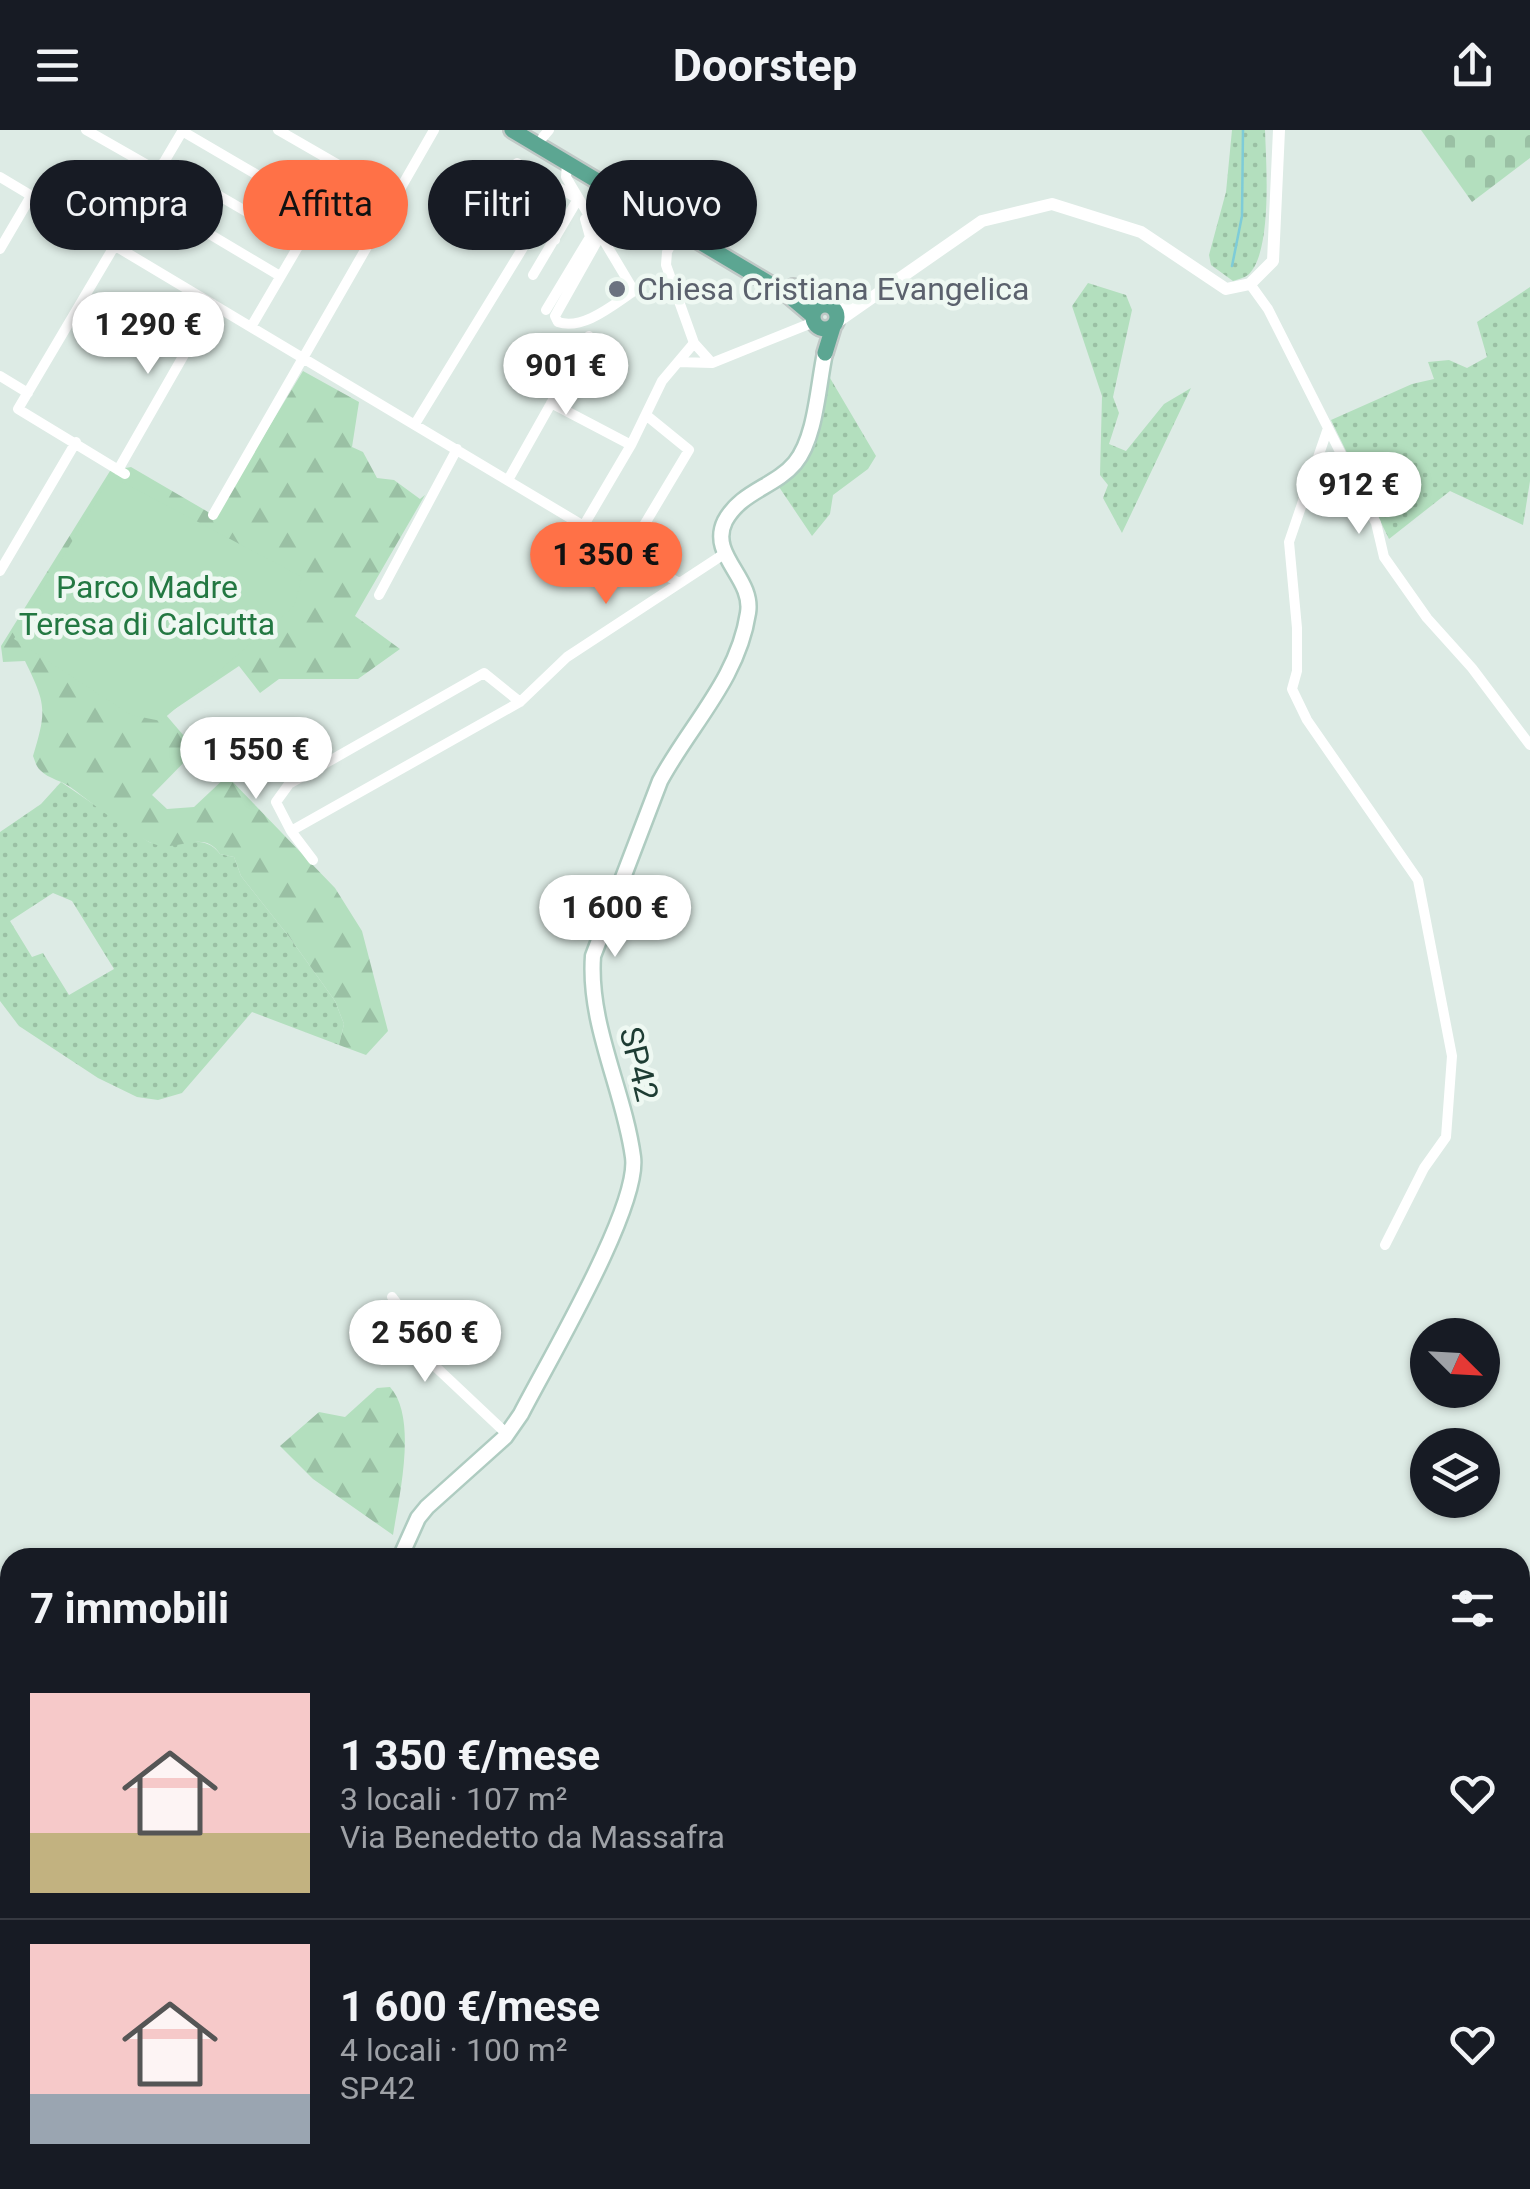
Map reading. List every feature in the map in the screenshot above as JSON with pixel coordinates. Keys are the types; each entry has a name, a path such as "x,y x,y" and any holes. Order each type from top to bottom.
{"main road":[{"path":"512,130 586,174"},
{"path":"541,132 825,318"},
{"path":"712,250 825,318"},
{"path":"724,554 721,533 736,505 793,465 804,449 825,353 825,318"},
{"name":"SP42","path":"404,1548 427,1507 507,1434 520,1414 628,1202 634,1160 602,1034 592,976 594,956 660,781 672,758 714,703 744,630 749,600 724,554"}],"street":[{"path":"86,130 146,160"},
{"path":"164,160 183,130 243,166"},
{"path":"278,130 330,160"},
{"path":"214,514 434,130"},
{"path":"678,362 712,363 859,305 982,221 1052,204 1141,232 1226,289 1250,284 1273,261 1279,130"},
{"path":"567,162 566,177 586,212"},
{"path":"0,177 30,195"},
{"path":"546,310 590,236 578,199 566,192"},
{"path":"0,249 30,198"},
{"path":"566,220 578,199"},
{"path":"600,236 634,291 602,312 574,323 558,322 560,307 600,236"},
{"path":"223,242 280,276"},
{"path":"111,250 18,409 122,472 213,304"},
{"path":"122,250 678,583"},
{"path":"251,326 295,250"},
{"path":"415,424 522,250"},
{"path":"533,275 549,250"},
{"path":"668,250 666,265 694,343 712,363"},
{"path":"1250,284 1268,308 1376,523 1384,557 1427,618 1472,668 1530,745"},
{"path":"508,480 589,336"},
{"path":"584,525 662,381 694,343"},
{"path":"0,376 28,392"},
{"path":"551,404 630,445"},
{"path":"628,552 689,450 646,416"},
{"path":"1328,428 1289,542 1297,628 1297,671 1292,689 1308,720 1418,880 1452,1056 1446,1137 1424,1168 1384,1245"},
{"path":"0,571 76,442"},
{"path":"379,596 457,449"},
{"path":"291,831 520,702 567,657 724,554"},
{"path":"313,860 276,802 290,784 484,673 520,702"},
{"path":"392,1296 418,1331 422,1354 507,1434"}],"green space":[{"path":"1232,130 1265,130 1267,184 1265,228 1256,264 1248,275 1233,281 1211,265 1209,255 1226,192"},
{"path":"1421,130 1530,130 1530,158 1472,202"},
{"path":"1088,283 1126,295 1132,310 1113,397 1119,413 1109,444 1126,451 1164,404 1191,388 1122,533 1103,498 1108,485 1100,475 1102,396 1072,306"},
{"path":"1530,287 1530,481 1523,525 1450,491 1389,539 1331,420 1412,384 1434,379 1428,362 1449,360 1467,368 1487,357 1477,322"},
{"path":"303,371 359,402 352,447 363,452 377,478 394,480 420,499 425,495 355,616 400,649 358,679 279,679 260,693 239,666 166,715 196,750 152,795 167,809 194,807 227,776 335,888 362,931 388,1031 366,1055 339,1045 344,1024 335,1001 241,876 234,857 220,854 206,843 165,846 148,841 40,770 33,756 42,717 37,688 25,661 3,662 1,646 110,471 131,467 215,516"},
{"path":"825,377 830,378 876,456 868,469 833,495 830,514 812,536 777,484 807,456"},
{"name":"Parco Madre Teresa di Calcutta","path":"111,476 302,577 294,606 161,721 131,715 14,639"},
{"path":"61,782 149,842 205,843 220,854 234,857 241,876 335,1001 344,1024 339,1045 252,1012 182,1093 158,1100 137,1097 98,1078 19,1026 0,1001 0,832 41,804","holes":["53,893 72,901 114,969 69,995 43,953 32,957 10,921"]},
{"path":"390,1387 398,1401 405,1437 393,1535 313,1479 280,1446 319,1412 345,1417 377,1388"}],"waterway":[{"path":"1232,266 1242,216 1243,130"}],"place":[{"name":"Chiesa Cristiana Evangelica","path":"617,289"}]}
